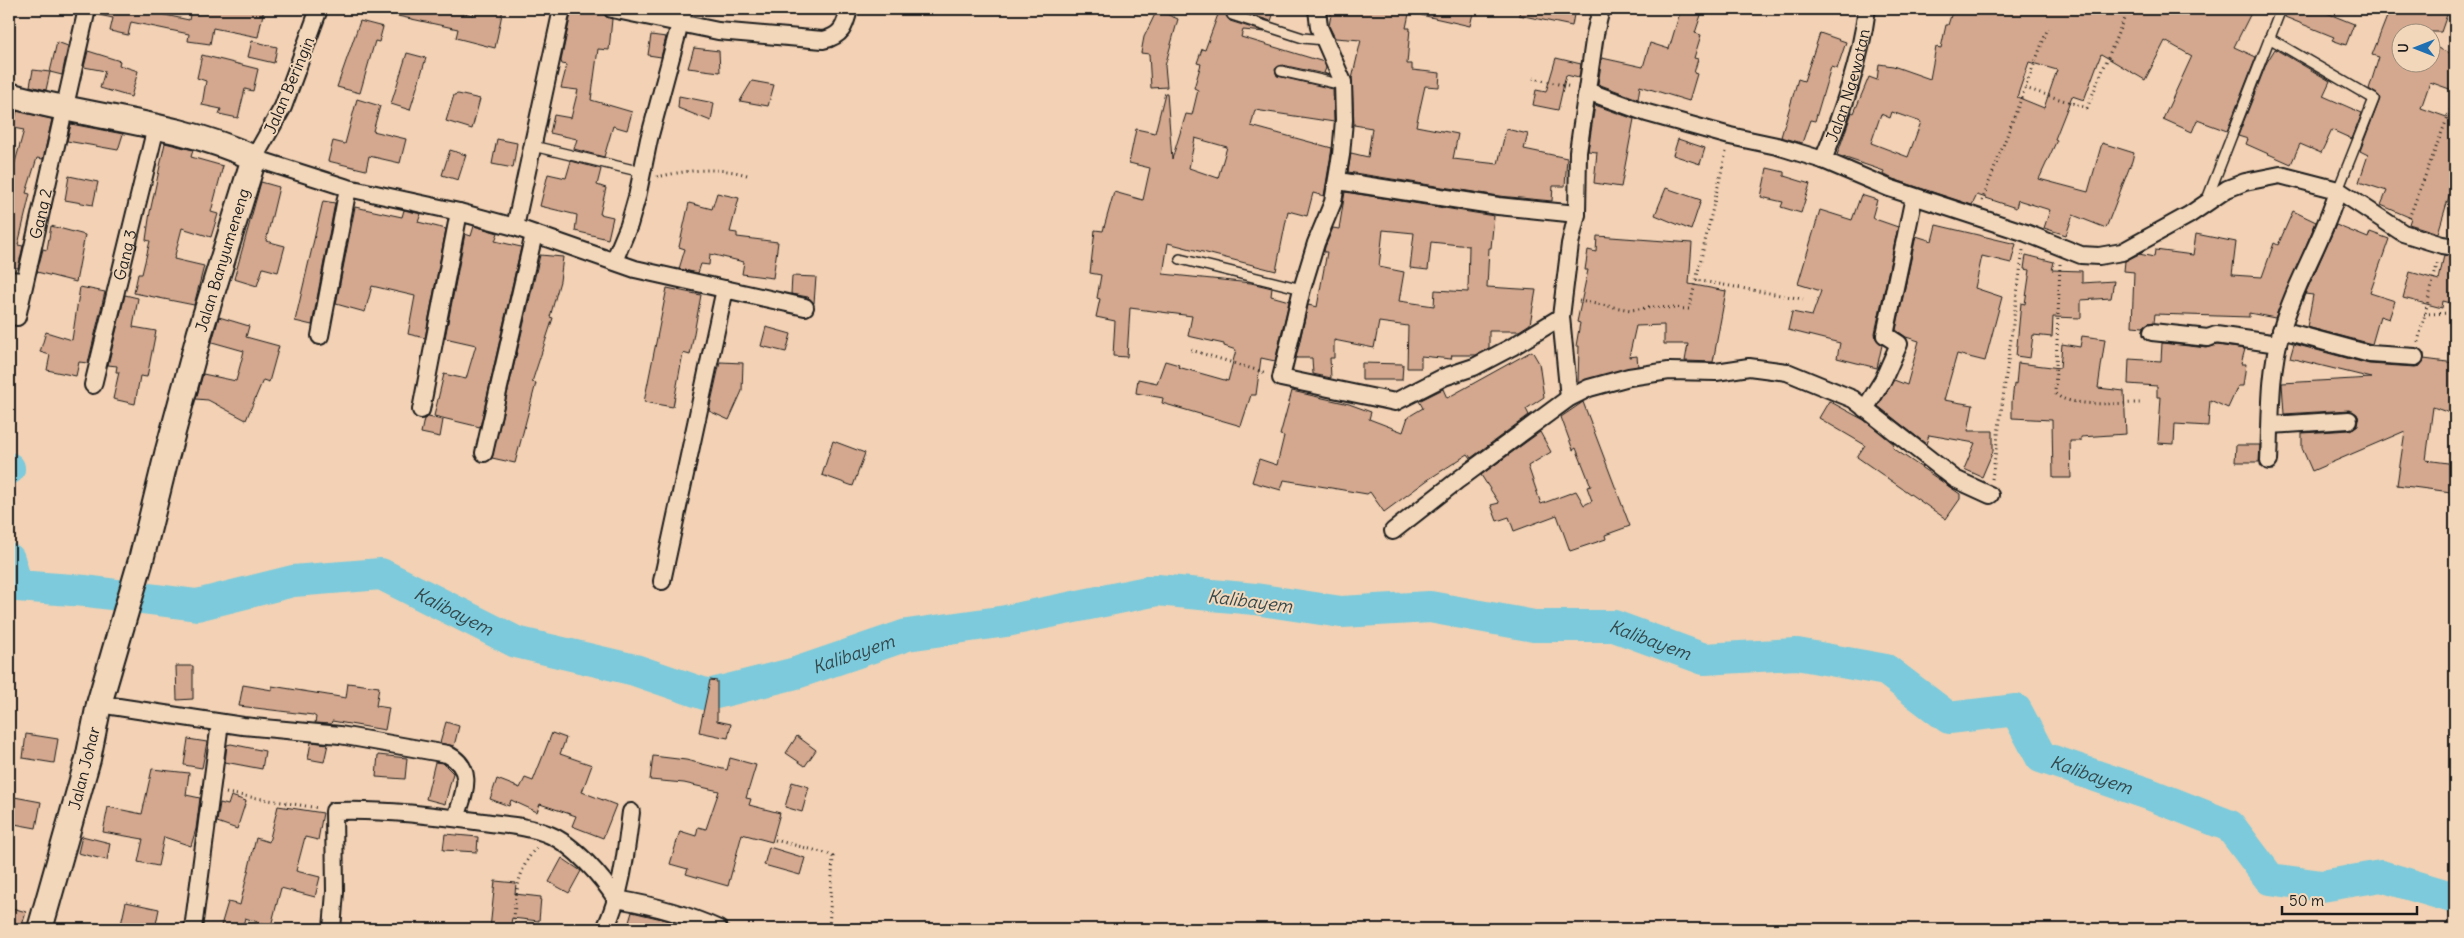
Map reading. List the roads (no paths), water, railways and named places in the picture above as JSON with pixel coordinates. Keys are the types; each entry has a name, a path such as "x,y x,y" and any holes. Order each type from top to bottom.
{"street":[{"name":"Gang 2","path":"17,318 16,281 63,110 87,9"},
{"name":"Jalan Beringin","path":"254,158 283,107 319,9"},
{"path":"515,227 562,9"},
{"path":"612,9 682,16 718,31 823,40 836,36 842,31 849,9"},
{"path":"1317,9 1319,27 1337,65 1343,84 1344,120 1338,181 1333,202 1316,243 1302,289 1281,378 1395,402 1444,378 1474,367 1561,317"},
{"path":"1569,398 1561,317 1570,244 1577,214 1578,152 1594,34 1601,9"},
{"name":"Jalan Ngewotan","path":"1823,160 1841,116 1856,66 1867,9"},
{"path":"614,261 629,225 637,197 682,16"},
{"path":"1587,91 1647,113 1730,136 1777,146 1823,160 1914,197 2026,233 2081,256 2112,255 2149,239 2227,189 2245,182 2280,175 2338,190 2403,233 2449,246"},
{"path":"9,96 63,110 156,127 217,142 254,158 348,188 459,212 515,227 635,268 805,307"},
{"name":"Gang 3","path":"93,384 156,127"},
{"name":"Jalan Banyumeneng","path":"127,608 200,332 254,158"},
{"path":"1338,181 1498,206 1577,214"},
{"path":"320,336 348,188"},
{"path":"2269,461 2272,382 2280,337 2300,276 2331,215 2338,190"},
{"path":"1865,409 1884,380 1899,344 1885,335 1914,197"},
{"path":"421,410 459,212"},
{"path":"484,453 534,234"},
{"path":"662,581 725,289"},
{"path":"2152,332 2208,338 2216,335 2280,337 2370,354 2415,357"},
{"path":"1393,531 1458,480 1569,398 1589,388 1629,377 1669,371 1716,372 1749,367 1787,372 1852,399 1955,479 1990,495"},
{"path":"2271,425 2349,420"},
{"name":"Jalan Johar","path":"40,929 88,759 99,704 127,608"},
{"path":"99,704 220,723 340,735 447,754 460,762 465,772 465,788 456,818"},
{"path":"193,929 220,723"},
{"path":"332,929 335,901 334,811 370,811 456,818 525,828 551,836 586,863 605,881 616,898 651,905 697,919 719,929"},
{"path":"605,929 623,870 631,812"}],"lane":[{"path":"2206,202 2281,9"},
{"path":"1232,15 1303,38 1324,40"},
{"path":"2269,38 2374,99 2338,190"},
{"path":"1281,71 1343,84"},
{"path":"533,146 642,172"},
{"path":"1180,259 1302,289"}],"waterway":[{"name":"Kalibayem","path":"9,559 17,586 86,591 197,605 293,581 381,574 516,642 635,670 708,695 796,673 907,635 1006,621 1157,590 1255,599 1341,612 1430,607 1534,626 1614,626 1704,659 1797,654 1886,670 1949,718 2016,710 2041,757 2149,794 2230,826 2270,879 2322,886 2381,876 2455,898"}]}
